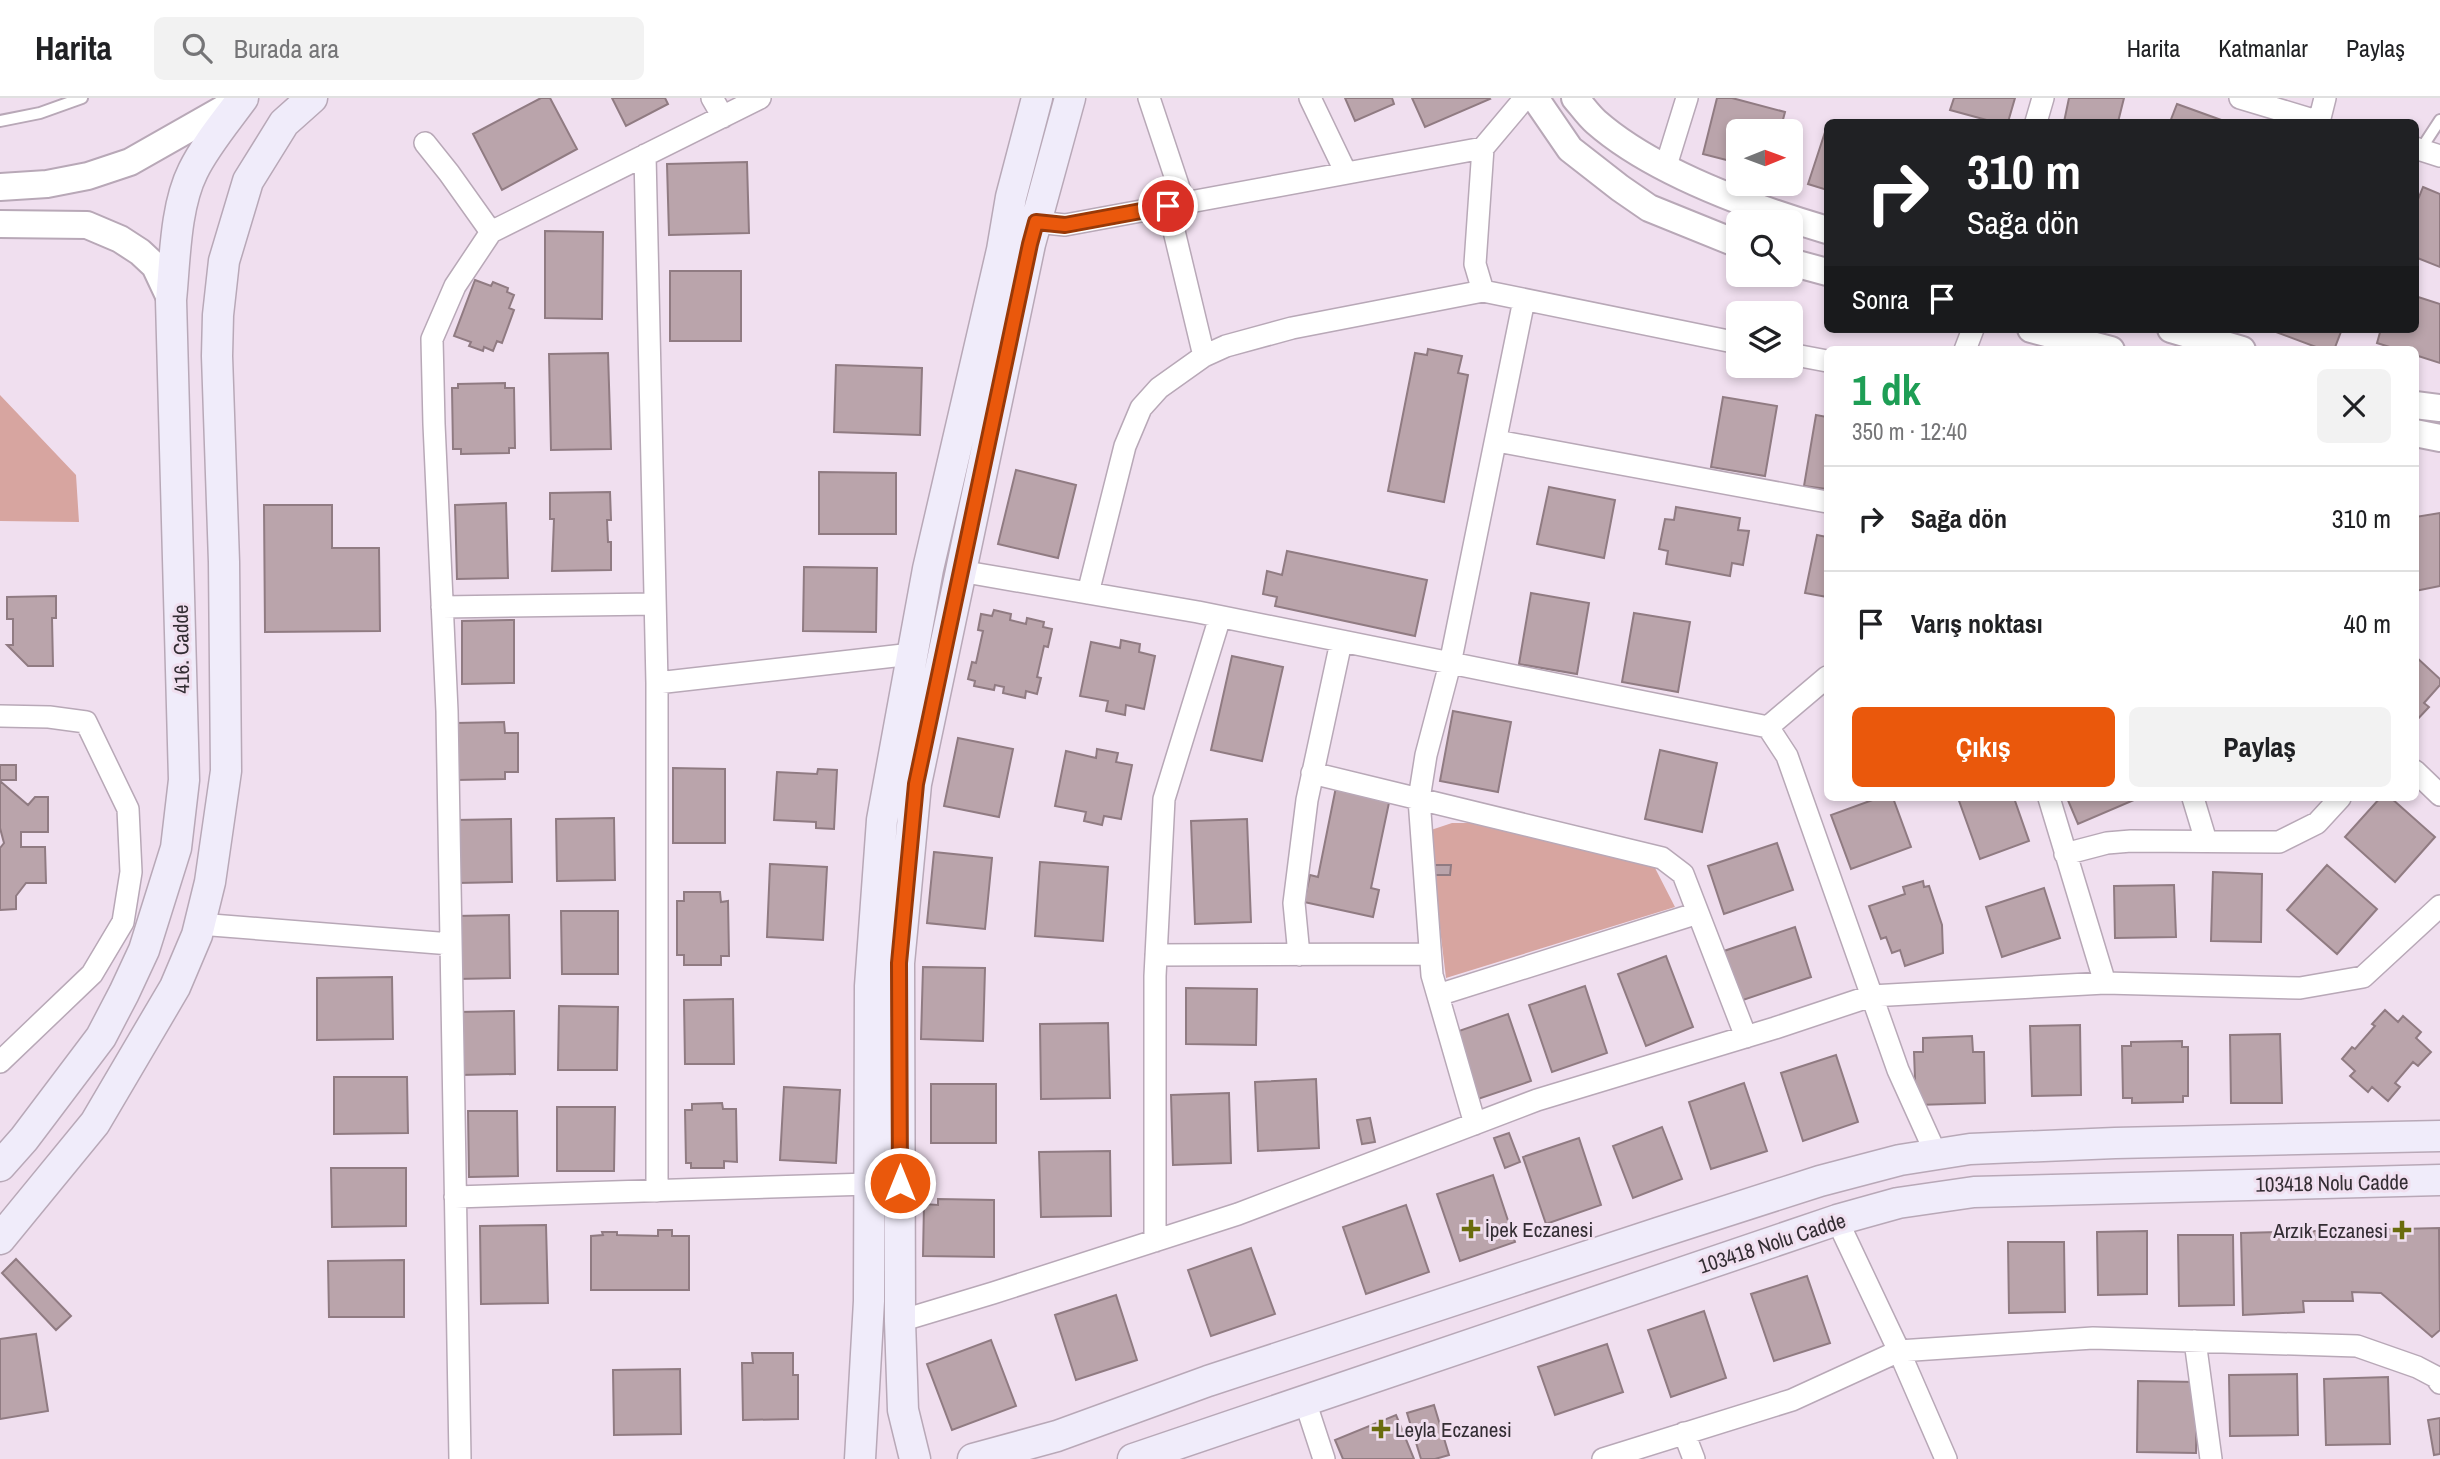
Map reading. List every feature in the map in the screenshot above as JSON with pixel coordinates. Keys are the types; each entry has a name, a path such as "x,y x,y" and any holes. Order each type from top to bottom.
{"main road":[{"name":"416. Cadde","path":"0,1166 24,1139 101,1037 144,950 176,848 184,780 172,300 180,212 193,171 242,98"},
{"path":"0,1239 95,1124 175,987 199,924 210,882 226,771 224,562 217,356 223,261 248,181 284,123 312,98"},
{"path":"860,1459 869,1301 870,986 882,820 928,569 1002,250 1011,197 1037,98"},
{"path":"915,1459 903,1410 900,1321 899,963 916,784 1036,222 1070,98"},
{"path":"973,1459 1057,1437 1208,1381 1819,1181 1900,1160 1970,1149 2440,1136"},
{"name":"103418 Nolu Cadde","path":"1133,1459 1837,1220 1898,1203 1974,1192 2440,1181"}],"street":[{"name":"416. Cadde","path":"0,187 47,184 88,176 130,162 242,98"},
{"path":"712,98 723,117"},
{"path":"460,1459 447,711 432,339 455,286 491,232 760,98"},
{"path":"1149,98 1176,205 1204,356"},
{"path":"1310,98 1346,173"},
{"path":"1483,291 1475,264 1483,148 1525,98"},
{"path":"1535,98 1570,149 1620,188 1649,208 1726,239"},
{"path":"1574,98 1596,122 1665,169 1784,217 1824,229"},
{"path":"1665,169 1687,98"},
{"path":"2037,119 2043,98"},
{"path":"2239,98 2310,119"},
{"path":"2321,119 2325,98"},
{"path":"425,143 491,232"},
{"path":"1036,222 1065,225 1483,148"},
{"path":"645,155 657,682 657,1191"},
{"path":"0,224 87,225 120,239 155,266 172,300"},
{"path":"1803,266 1824,271"},
{"path":"1088,593 1125,446 1141,408 1159,388 1204,356 1226,346 1292,328 1483,291 1726,341"},
{"path":"1475,1124 1432,975 1419,799 1426,755 1450,664 1497,441 1524,300"},
{"path":"2046,333 2096,346"},
{"path":"2185,333 2228,346"},
{"path":"1803,356 1824,360"},
{"path":"2419,405 2440,408"},
{"path":"2419,434 2440,438"},
{"path":"1497,441 1824,501"},
{"path":"960,571 1220,617 1768,727 1787,756 1871,996 1899,1070 1936,1154"},
{"path":"442,607 655,604"},
{"path":"1154,1241 1156,955 1164,799 1220,617"},
{"path":"1299,955 1294,903 1312,773 1341,642"},
{"path":"657,682 912,654"},
{"path":"1768,727 1824,680"},
{"path":"0,716 48,717 86,722 128,809 131,872 123,922 92,974 0,1062"},
{"path":"1312,773 1662,858 1683,874 1746,1037"},
{"path":"2419,775 2440,794"},
{"path":"2050,801 2105,983"},
{"path":"2194,801 2206,841"},
{"path":"2066,854 2107,843 2279,842 2317,823 2337,801"},
{"path":"900,1321 1238,1214 1537,1100 1871,996 2105,983 2300,988 2363,977 2440,906"},
{"path":"1438,995 1698,913"},
{"path":"199,924 451,944"},
{"path":"1156,955 1430,954"},
{"path":"455,1197 869,1184"},
{"path":"1837,1220 1946,1459"},
{"path":"1603,1459 1793,1400 1899,1351 2093,1338 2357,1346 2417,1367 2439,1378"},
{"path":"2195,1341 2211,1459"},
{"path":"1305,1401 1324,1459"},
{"path":"1684,1433 1694,1459"}],"lane":[{"path":"0,121 40,113 82,98"},
{"path":"2425,151 2440,120"}],"shaded area":[{"path":"0,395 76,475 79,522 0,521"},
{"path":"1452,823 1474,823 1654,866 1675,907 1446,978 1428,831"}],"building":[{"path":"541,98 550,98 577,149 502,190 473,134"},
{"path":"612,98 665,98 668,104 626,126"},
{"path":"1345,98 1392,98 1394,104 1355,121"},
{"path":"1412,98 1489,98 1490,99 1425,127"},
{"path":"1717,98 1732,98 1785,112 1783,119 1726,119 1726,160 1703,154"},
{"path":"1954,98 2015,98 2009,119 1983,119 1950,110"},
{"path":"2069,98 2124,98 2119,119 2065,119"},
{"path":"2177,104 2218,119 2171,119"},
{"path":"1824,135 1824,189 1808,184"},
{"path":"747,162 749,233 669,235 667,164"},
{"path":"2423,187 2440,194 2440,267 2419,259 2419,197"},
{"path":"545,231 603,232 602,319 545,318"},
{"path":"670,271 741,271 741,341 670,341"},
{"path":"475,280 491,286 493,282 508,288 507,292 514,295 509,308 514,310 502,343 497,341 493,351 469,346 471,342 454,336"},
{"path":"2419,297 2440,304 2440,363 2419,356 2419,346 2386,346 2377,343 2380,333 2419,333"},
{"path":"2279,333 2340,333 2336,346 2313,346"},
{"path":"1428,349 1462,356 1458,373 1468,375 1444,502 1388,491 1415,353 1427,355"},
{"path":"608,353 611,449 551,450 549,354"},
{"path":"836,365 922,368 920,435 834,432"},
{"path":"505,383 505,388 514,388 515,448 509,448 509,453 461,454 461,449 453,449 452,388 458,388 458,384"},
{"path":"1723,397 1777,406 1765,476 1711,467"},
{"path":"1816,415 1824,416 1824,489 1804,486"},
{"path":"1016,470 1076,485 1058,558 998,544"},
{"path":"819,472 896,473 896,534 819,534"},
{"path":"1549,487 1615,500 1604,558 1537,544"},
{"path":"610,492 611,520 607,520 608,542 611,542 611,570 552,571 554,519 550,519 550,493"},
{"path":"506,503 508,578 457,579 455,505"},
{"path":"264,505 332,505 332,548 379,548 380,631 265,632"},
{"path":"1676,507 1740,518 1738,530 1749,531 1743,565 1732,563 1730,576 1666,564 1668,551 1659,549 1665,519 1674,520"},
{"path":"2440,513 2440,586 2419,590 2419,516"},
{"path":"1817,535 1824,536 1824,596 1805,593"},
{"path":"1287,551 1427,580 1415,636 1275,606 1277,597 1263,594 1267,571 1282,575"},
{"path":"804,567 877,568 876,632 803,631"},
{"path":"1531,593 1589,603 1577,674 1519,664"},
{"path":"56,596 56,618 52,618 53,666 28,666 7,645 13,645 13,619 7,619 7,597"},
{"path":"994,610 1011,614 1010,620 1026,624 1027,618 1044,622 1043,627 1052,629 1048,647 1044,646 1037,677 1041,678 1037,694 1026,691 1025,698 1003,693 1004,687 995,685 994,690 974,686 975,681 968,679 972,662 976,663 983,631 978,630 981,614 992,616"},
{"path":"1634,613 1690,622 1678,692 1622,682"},
{"path":"514,620 514,683 462,684 462,621"},
{"path":"1121,640 1140,644 1139,652 1155,656 1144,709 1126,705 1125,715 1106,711 1108,701 1080,696 1091,642 1120,648"},
{"path":"1232,656 1283,667 1262,761 1211,750"},
{"path":"2419,660 2440,679 2440,685 2424,703 2429,707 2419,718"},
{"path":"1453,711 1511,722 1498,792 1440,781"},
{"path":"504,722 505,733 518,733 518,772 505,772 505,779 457,780 456,723"},
{"path":"958,738 1013,749 999,817 944,806"},
{"path":"1097,749 1118,753 1116,762 1132,765 1121,819 1104,816 1102,825 1084,821 1086,812 1055,806 1066,751 1096,758"},
{"path":"1660,750 1717,763 1702,832 1645,819"},
{"path":"0,765 16,765 16,780 0,780"},
{"path":"673,768 725,769 725,843 673,843"},
{"path":"818,769 837,770 834,829 816,828 816,822 774,820 777,772 817,774"},
{"path":"0,781 28,805 35,797 48,797 48,832 21,832 21,847 45,847 46,883 26,883 16,896 16,909 0,910 0,848 4,843 0,828"},
{"path":"1336,787 1390,798 1371,888 1379,890 1373,917 1304,902 1310,875 1318,877"},
{"path":"1870,801 1894,801 1911,847 1851,869 1831,815"},
{"path":"1959,801 2015,801 2029,841 1980,859"},
{"path":"2068,801 2132,801 2078,824"},
{"path":"2377,801 2394,801 2435,837 2395,882 2345,837"},
{"path":"614,818 615,880 557,881 556,819"},
{"path":"511,819 512,882 457,883 456,820"},
{"path":"1247,819 1251,922 1195,924 1191,821"},
{"path":"1777,843 1793,890 1724,914 1708,866"},
{"path":"934,852 992,858 985,929 927,923"},
{"path":"1040,862 1108,867 1103,941 1035,936"},
{"path":"770,864 827,867 823,940 767,937"},
{"path":"1435,865 1451,865 1450,875 1435,875"},
{"path":"2327,865 2377,909 2337,954 2287,910"},
{"path":"2213,872 2262,874 2261,942 2211,941"},
{"path":"1923,881 1924,887 1929,886 1942,925 1943,953 1905,966 1900,950 1892,953 1886,937 1881,939 1869,906 1905,894 1903,887"},
{"path":"2174,885 2176,937 2115,938 2114,886"},
{"path":"2044,888 2060,938 2002,957 1986,907"},
{"path":"684,892 720,892 721,902 728,901 729,956 721,956 721,965 684,965 684,955 677,955 677,901 684,901"},
{"path":"561,911 618,911 618,974 562,974"},
{"path":"509,915 510,978 456,979 455,916"},
{"path":"1795,927 1811,977 1740,1001 1724,951"},
{"path":"1666,956 1693,1027 1646,1046 1618,974"},
{"path":"923,967 985,968 983,1041 921,1039"},
{"path":"392,977 393,1039 317,1040 317,978"},
{"path":"1585,986 1607,1053 1552,1072 1529,1005"},
{"path":"1186,988 1257,989 1256,1045 1186,1044"},
{"path":"733,999 734,1064 685,1064 684,1000"},
{"path":"559,1006 618,1007 617,1070 558,1070"},
{"path":"2385,1010 2398,1022 2403,1016 2421,1032 2416,1038 2431,1052 2418,1066 2413,1062 2395,1083 2400,1087 2388,1101 2372,1087 2368,1092 2350,1076 2355,1071 2342,1059 2352,1047 2355,1049"},
{"path":"514,1011 515,1074 459,1075 458,1012"},
{"path":"1508,1014 1531,1081 1475,1100 1453,1033"},
{"path":"1108,1023 1110,1098 1041,1099 1040,1024"},
{"path":"2080,1025 2081,1095 2032,1096 2030,1026"},
{"path":"2280,1034 2282,1103 2231,1103 2230,1035"},
{"path":"1972,1036 1973,1052 1984,1052 1985,1103 1916,1105 1914,1052 1923,1052 1923,1038"},
{"path":"2182,1041 2182,1047 2188,1047 2188,1096 2183,1096 2183,1102 2132,1103 2132,1098 2123,1098 2122,1046 2131,1046 2131,1042"},
{"path":"1836,1055 1858,1122 1803,1141 1781,1073"},
{"path":"334,1077 407,1077 408,1133 334,1134"},
{"path":"1316,1079 1319,1148 1258,1151 1255,1082"},
{"path":"1744,1083 1767,1151 1711,1169 1689,1102"},
{"path":"931,1084 996,1084 996,1143 931,1143"},
{"path":"784,1087 840,1090 836,1163 780,1160"},
{"path":"1229,1093 1231,1163 1173,1165 1171,1095"},
{"path":"722,1103 723,1109 736,1109 737,1162 724,1161 724,1168 691,1168 691,1163 686,1163 685,1110 692,1110 692,1104"},
{"path":"557,1107 615,1107 614,1171 557,1171"},
{"path":"468,1111 517,1111 518,1176 469,1177"},
{"path":"1370,1118 1375,1142 1362,1144 1357,1120"},
{"path":"1662,1127 1682,1179 1633,1198 1613,1146"},
{"path":"1509,1133 1520,1162 1505,1168 1494,1138"},
{"path":"1579,1138 1601,1205 1546,1224 1523,1157"},
{"path":"1110,1151 1111,1216 1041,1217 1039,1152"},
{"path":"331,1168 406,1168 406,1226 332,1227"},
{"path":"1493,1175 1515,1242 1460,1261 1437,1194"},
{"path":"938,1199 994,1200 994,1257 923,1256 924,1204 938,1205"},
{"path":"1406,1205 1429,1272 1366,1294 1343,1227"},
{"path":"546,1225 548,1303 481,1304 480,1226"},
{"path":"2439,1228 2440,1330 2432,1337 2381,1293 2352,1292 2353,1301 2303,1301 2304,1312 2243,1315 2241,1233"},
{"path":"658,1230 672,1230 672,1236 689,1236 689,1290 591,1290 591,1236 603,1235 602,1232 617,1232 617,1235 658,1236"},
{"path":"2147,1231 2147,1294 2098,1295 2097,1232"},
{"path":"2178,1235 2233,1235 2234,1305 2179,1306"},
{"path":"2008,1242 2064,1242 2065,1312 2009,1313"},
{"path":"1251,1248 1275,1314 1211,1336 1188,1270"},
{"path":"16,1259 71,1316 56,1330 2,1273"},
{"path":"404,1260 404,1317 329,1317 328,1261"},
{"path":"1807,1276 1830,1343 1774,1361 1751,1294"},
{"path":"1116,1295 1137,1360 1076,1380 1055,1315"},
{"path":"1704,1311 1726,1378 1671,1397 1648,1330"},
{"path":"36,1334 48,1411 0,1419 0,1339"},
{"path":"991,1340 1016,1406 952,1430 927,1364"},
{"path":"1607,1344 1623,1392 1555,1415 1538,1367"},
{"path":"752,1353 793,1353 793,1375 798,1375 798,1419 743,1420 742,1363 753,1363"},
{"path":"680,1369 681,1434 614,1435 613,1370"},
{"path":"2297,1374 2298,1435 2230,1436 2229,1375"},
{"path":"2388,1377 2390,1444 2326,1445 2324,1379"},
{"path":"2138,1381 2197,1382 2196,1453 2137,1452"},
{"path":"1434,1405 1449,1455 1421,1459 1407,1413"},
{"path":"1396,1415 1414,1459 1343,1459 1335,1440"},
{"path":"2440,1418 2440,1454 2434,1455 2428,1420"}],"place":[{"name":"İpek Eczanesi","path":"1471,1229"},
{"name":"Arzık Eczanesi","path":"2402,1230"},
{"name":"Leyla Eczanesi","path":"1381,1429"}],"route":[{"path":"900,1183 899,963 916,784 1036,222 1065,225 1168,206"}]}
